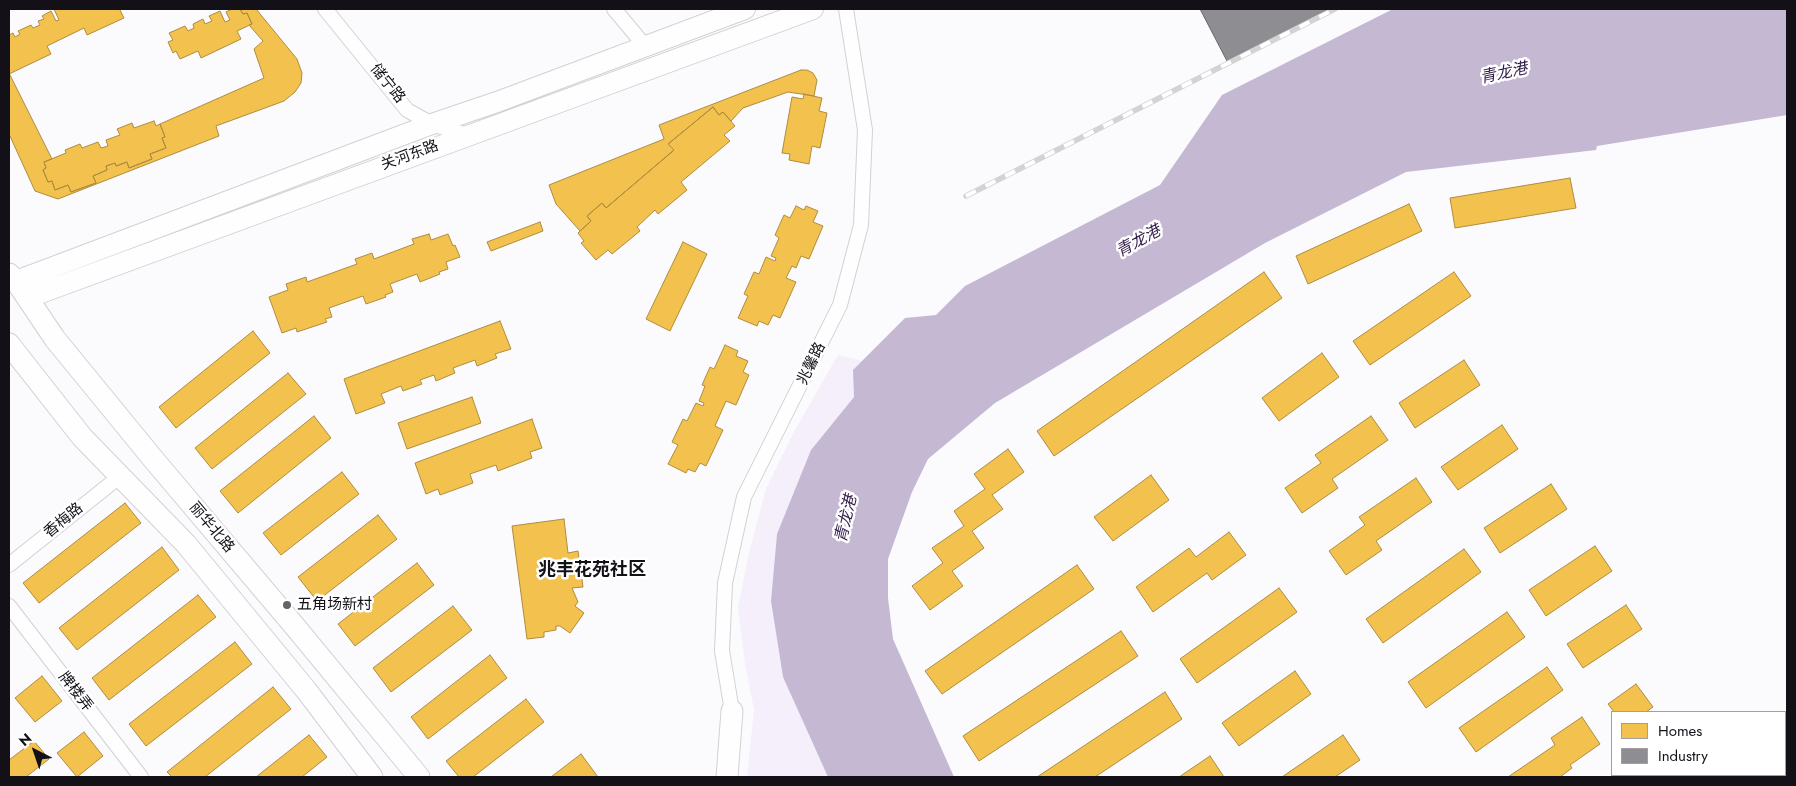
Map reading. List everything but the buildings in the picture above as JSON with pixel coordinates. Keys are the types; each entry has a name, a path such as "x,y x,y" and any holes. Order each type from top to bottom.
{"main road":[{"name":"关河东路","path":"13,284 432,124 745,9"},
{"name":"关河东路","path":"13,284 467,135 813,9"},
{"name":"丽华北路","path":"13,284 55,339 148,453 419,777"},
{"name":"丽华北路","path":"9,344 82,437 186,544 306,690 372,777"},
{"path":"727,777 732,711"}],"street":[{"name":"储宁路","path":"325,9 407,110 432,124 467,135"},
{"path":"614,9 645,46"},
{"name":"兆馨路","path":"732,711 722,651 725,583 744,497 840,305 861,225 865,130 846,9"},
{"name":"香梅路","path":"9,565 119,477"},
{"name":"牌楼弄","path":"9,606 141,777"}],"shaded area":[{"path":"838,355 862,361 853,370 854,397 814,446 777,534 771,601 783,677 828,777 747,777 754,710 745,663 738,607 749,553 766,489 795,430"}],"water":[{"name":"青龙港","path":"1393,9 1787,9 1787,115 1597,146 1596,150 1406,172 1265,243 995,403 928,459 912,492 888,559 888,598 893,639 954,777 828,777 783,677 771,601 777,534 811,450 854,397 853,370 905,318 936,315 965,286 1160,185 1222,95"}],"railway":[{"path":"966,196 1335,9"}],"place":[{"name":"五角场新村","path":"287,605"}],"district":[{"name":"兆丰花苑社区","path":"592,571"}]}
